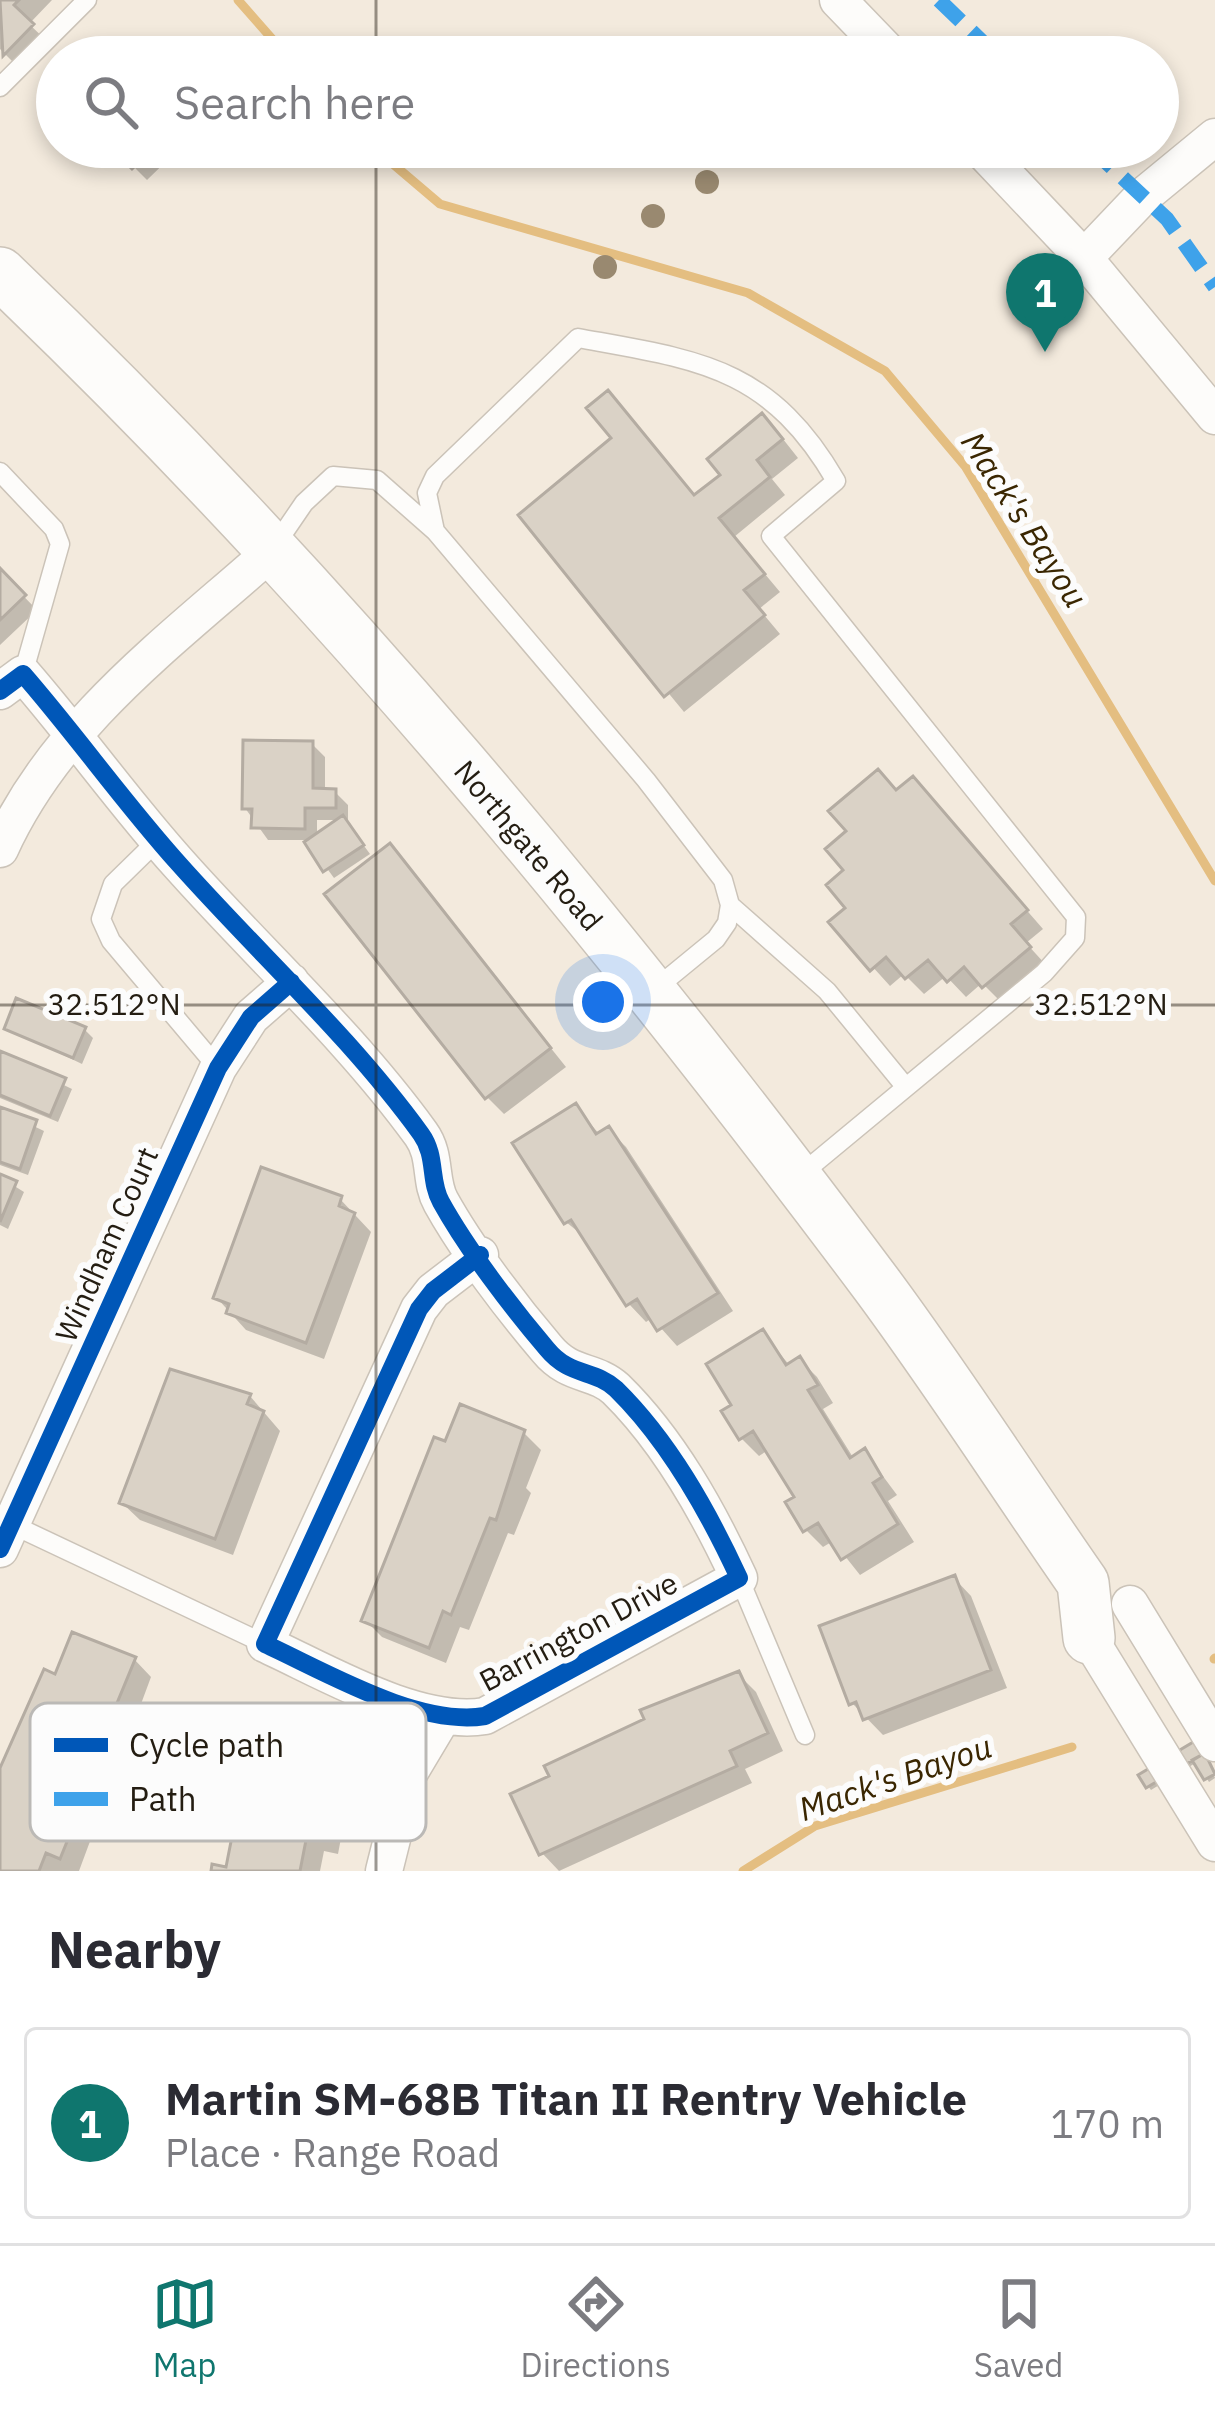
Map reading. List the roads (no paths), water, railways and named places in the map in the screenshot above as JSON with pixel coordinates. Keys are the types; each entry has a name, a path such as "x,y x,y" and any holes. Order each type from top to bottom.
{"main road":[{"name":"Northgate Road","path":"0,274 106,374 272,551 461,763 652,992 879,1288 1083,1583 1089,1638"},
{"path":"1083,1583 1130,1604"}],"street":[{"path":"838,0 873,36"},
{"path":"1179,167 1215,137"},
{"path":"999,168 1084,258 1215,416"},
{"path":"1084,258 1142,197 1177,168"},
{"path":"0,849 38,779 74,732 272,551"},
{"path":"12,683 74,732 158,840 291,982 421,1133 436,1166 437,1195 480,1256 561,1364 606,1381 629,1405 706,1510 739,1578"},
{"name":"Windham Court","path":"6,1536 218,1068 251,1017 291,982"},
{"path":"406,1703 265,1644 419,1309 480,1256"},
{"name":"Barrington Drive","path":"442,1718 484,1716 739,1578"},
{"path":"1130,1604 1215,1743"},
{"path":"1089,1638 1215,1843"},
{"path":"426,1711 442,1718 426,1745"},
{"path":"384,1871 392,1841"}],"lane":[{"path":"51,36 87,0"},
{"path":"0,86 36,50"},
{"path":"435,531 427,493 435,476 578,338 699,360 748,382 818,450 836,482 771,536 1076,917 1075,938 1044,974 795,1179"},
{"path":"0,472 54,529 60,544 45,611 12,683"},
{"path":"272,551 304,503 333,476 377,480 435,531 646,780 708,856 730,904 826,991 904,1085"},
{"path":"158,840 113,884 101,919 111,941 218,1068"},
{"path":"652,992 716,939 730,904"},
{"path":"6,1536 265,1644"},
{"path":"739,1578 805,1735"}],"waterway":[{"name":"Mack's Bayou","path":"238,0 270,36"},
{"name":"Mack's Bayou","path":"398,168 440,204 748,293 885,371 965,466 1215,881"},
{"name":"Mack's Bayou","path":"743,1871 815,1826 1072,1747"}],"place":[{"name":"Martin SM-68B Titan II Rentry Vehicle","path":"1045,352"}]}
